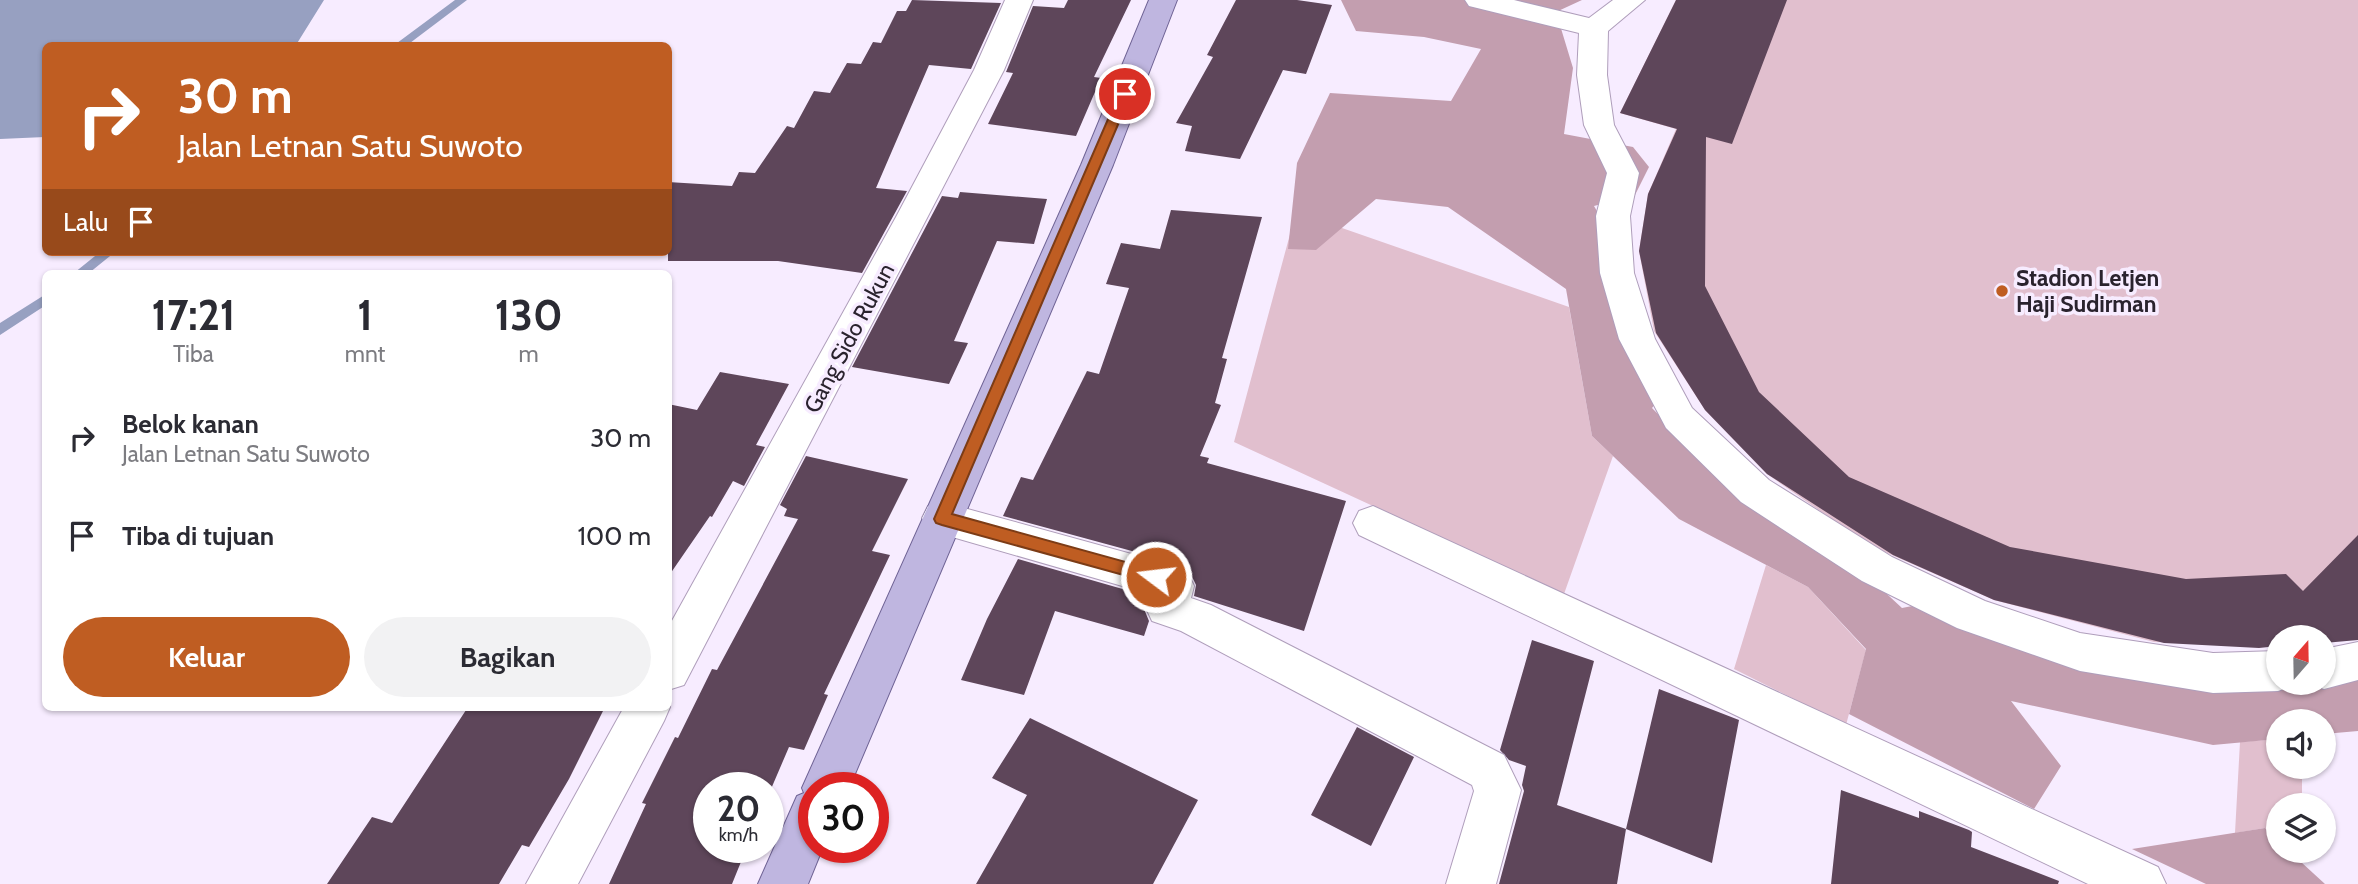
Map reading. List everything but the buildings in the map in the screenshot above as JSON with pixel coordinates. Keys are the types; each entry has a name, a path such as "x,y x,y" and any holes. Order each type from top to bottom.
{"main road":[{"path":"832,772 1097,165 1163,0"},
{"path":"783,884 798,849"}],"street":[{"name":"Gang Sido Rukun","path":"672,664 913,217 989,70 1019,0"},
{"path":"1479,0 1594,28"},
{"path":"1594,28 1631,0"},
{"path":"1594,28 1592,75 1599,125 1623,173 1613,216 1617,273 1637,339 1679,418 1755,491 1877,569 1984,619 2080,652 2213,673 2266,671"},
{"path":"942,519 1171,582 1173,586 1167,608 1196,618 1488,770 1498,790 1471,884"},
{"path":"1373,523 2141,884"},
{"path":"2336,668 2358,661"},
{"path":"551,884 646,711"}],"shaded area":[{"path":"1341,0 1582,0 1556,12 1573,68 1564,134 1633,147 1649,167 1635,195 1594,206 1628,265 1617,318 1676,378 1652,408 1701,458 1810,523 1902,608 1948,599 2028,632 2179,656 2266,655 2266,695 2336,695 2336,672 2358,654 2358,731 2336,733 2336,709 2266,709 2266,740 2213,745 2011,701 2061,766 2034,809 1849,714 1866,649 1808,587 1679,519 1592,436 1566,289 1448,207 1376,199 1316,250 1288,249 1297,163 1330,93 1451,101 1481,49 1424,37 1356,31"},
{"name":"Stadion Letjen Haji Sudirman","path":"1676,0 2358,0 2358,638 2336,638 2336,625 2266,625 2266,646 2154,642 1994,600 1869,545 1767,474 1705,410 1654,331 1639,251 1648,194 1676,129 1620,113"},
{"path":"1296,212 1569,307 1592,436 1613,456 1564,594 1234,442"},
{"path":"1766,565 1808,587 1866,650 1846,725 1734,669"},
{"path":"2266,740 2266,779 2302,779 2302,793 2266,793 2266,829 2235,833 2240,742"},
{"path":"2265,828 2266,863 2302,863 2325,884 2206,884 2132,849"}],"water":[{"path":"0,0 324,0 298,42 42,42 42,137 0,139"}],"waterway":[{"path":"404,42 462,0"},
{"path":"84,270 103,256"},
{"path":"0,330 42,301"}],"place":[{"name":"Stadion Letjen Haji Sudirman","path":"2002,291"}],"route":[{"path":"1125,94 1097,165 942,519 1156,577"}]}
